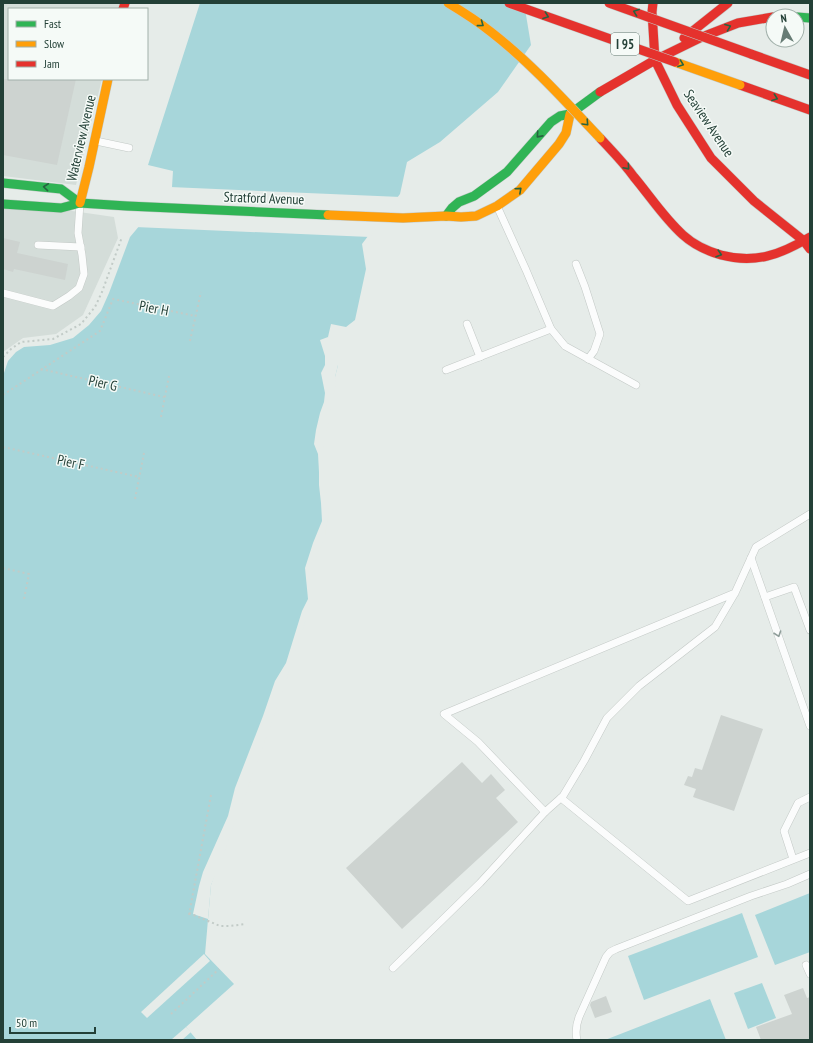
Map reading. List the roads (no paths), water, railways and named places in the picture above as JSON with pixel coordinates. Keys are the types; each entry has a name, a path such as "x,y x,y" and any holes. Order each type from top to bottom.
{"main road":[{"path":"448,3 479,23 516,52 553,88 632,172 677,229 691,241 703,248 724,256 752,259 777,254 807,239"},
{"name":"I 95","path":"509,3 810,110"},
{"name":"I 95","path":"609,3 810,75"},
{"name":"Seaview Avenue","path":"653,3 652,12 655,60 677,105 712,158 754,201 807,239 810,249"},
{"path":"655,60 728,3"},
{"path":"446,216 459,202 474,196 507,172 551,122 560,116 570,114 607,87 655,60 738,23 765,18"},
{"name":"Waterview Avenue","path":"80,203 108,80"},
{"name":"Stratford Avenue","path":"3,204 61,208 80,203 403,218 476,216 497,206 520,190 559,144 566,133 570,114"},
{"path":"3,183 61,189 80,203"}],"lane":[{"path":"95,140 129,148"},
{"path":"3,293 54,306 79,288 84,274 78,233 80,203"},
{"path":"497,206 551,329 565,346 636,385"},
{"path":"38,245 81,247"},
{"path":"576,264 600,334 594,351 588,359"},
{"path":"468,324 480,357"},
{"path":"446,370 551,329"},
{"path":"393,968 480,883 545,812 561,798 584,761 607,718 640,686 715,627 735,593 756,547 810,514"},
{"path":"751,558 810,726"},
{"path":"765,597 794,587 810,630"},
{"path":"545,812 478,742 444,714 735,593"},
{"path":"793,859 784,831 798,803 810,797"},
{"path":"561,798 688,901 810,853"},
{"path":"577,1040 575,1033 579,1017 606,957 610,952 810,874"},
{"path":"806,964 810,974"}],"water":[{"path":"200,3 524,3 531,45 498,92 440,142 407,162 400,194 362,244 366,269 355,320 346,327 331,324 328,337 338,365 320,456 327,512 312,564 308,592 311,600 211,885 205,954 234,984 186,1027 197,1040 3,1040 3,376 8,361 16,352 24,347 50,345 73,338 89,325 101,311 130,237 172,187 173,171 148,165"},
{"path":"810,893 810,952 775,965 755,915"},
{"path":"742,913 758,957 644,1000 628,956"},
{"path":"762,983 776,1018 748,1029 734,993"},
{"path":"710,999 726,1040 605,1040"}]}
